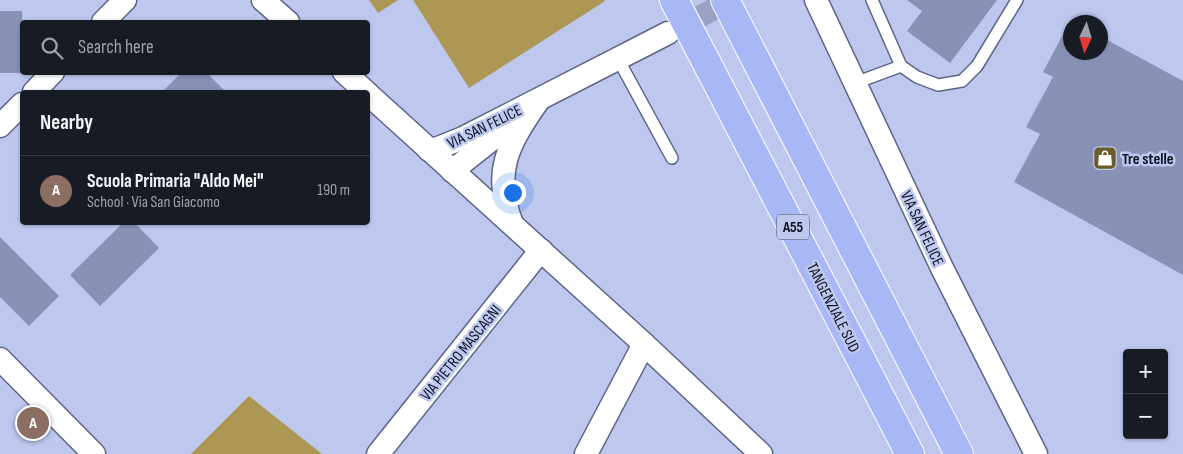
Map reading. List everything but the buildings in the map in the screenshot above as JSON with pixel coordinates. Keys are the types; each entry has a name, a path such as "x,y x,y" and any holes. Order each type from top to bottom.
{"highway":[{"name":"TANGENZIALE SUD","path":"674,0 910,454"},
{"name":"A55","path":"725,0 959,454"}],"street":[{"path":"105,20 126,0"},
{"path":"263,0 286,20"},
{"name":"VIA SAN FELICE","path":"816,0 942,268 1036,454"},
{"name":"VIA SAN FELICE","path":"429,150 463,138 484,125 539,100 668,33"},
{"path":"36,90 51,75"},
{"name":"VIA SAN FELICE","path":"347,75 364,90"},
{"name":"VIA SAN FELICE","path":"370,96 644,344 761,454"},
{"name":"VIA SAN FELICE","path":"452,171 506,129 539,100"},
{"name":"VIA SAN FELICE","path":"512,225 505,206 504,165 511,142 539,100"},
{"path":"0,126 20,106"},
{"name":"VIA PIETRO MASCAGNI","path":"378,454 541,250"},
{"path":"586,454 644,344"},
{"path":"0,359 94,454"}],"lane":[{"path":"872,0 901,66 917,77 938,85 962,81 977,66 1018,0"},
{"path":"618,59 672,158"},
{"path":"855,83 901,66"}],"shaded area":[{"path":"369,0 398,0 378,13"},
{"path":"413,0 604,0 605,1 469,88"},
{"path":"249,396 322,454 191,454"}],"tunnel":[{"path":"671,32 731,0"}],"place":[{"name":"Tre stelle","path":"1105,158"},
{"name":"Scuola Primaria \"Aldo Mei\"","path":"33,423"}]}
